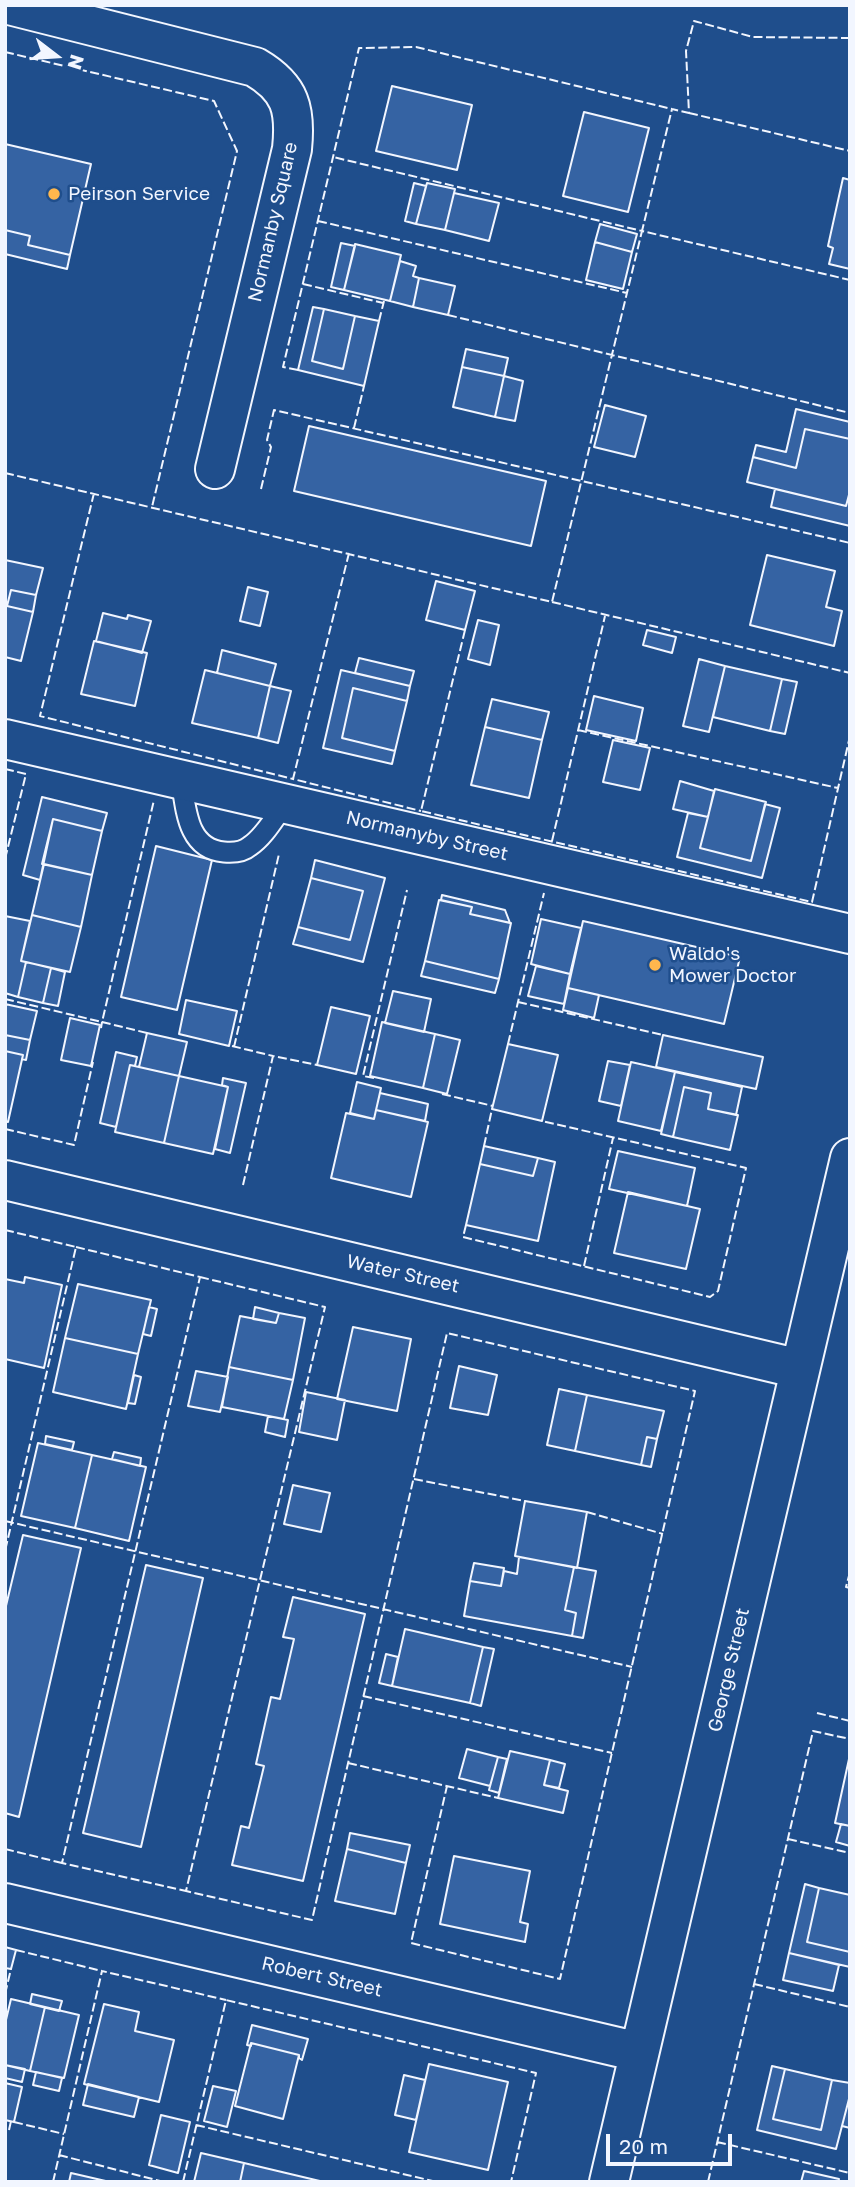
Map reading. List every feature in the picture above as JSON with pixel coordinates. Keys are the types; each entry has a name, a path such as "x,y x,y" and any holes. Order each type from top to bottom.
{"street":[{"name":"Normanby Square","path":"9,5 54,11 255,67 270,76 283,89 292,108 292,149 215,469"},
{"name":"Normanyby Street","path":"5,739 850,934"},
{"name":"George Street","path":"609,2182 850,1158"},
{"name":"Water Street","path":"5,1180 800,1369"},
{"name":"Robert Street","path":"5,1903 639,2052"}],"lane":[{"path":"181,779 191,830 209,849 221,852 233,853 253,845 285,804"}],"building":[{"path":"392,86 472,105 457,170 376,151"},
{"path":"584,112 649,128 628,212 563,196"},
{"path":"5,144 91,164 70,255 28,245 30,236 5,230"},
{"path":"843,178 850,180 850,269 829,264 833,248 828,246"},
{"path":"414,183 426,186 416,224 405,221"},
{"path":"427,183 455,189 445,230 416,224"},
{"path":"454,193 499,203 489,241 445,230"},
{"path":"600,224 637,234 632,252 595,242"},
{"path":"5,230 30,236 28,245 70,255 67,269 5,254"},
{"path":"595,242 632,252 623,289 586,280"},
{"path":"341,243 355,246 344,290 331,287"},
{"path":"355,244 401,255 390,301 344,290"},
{"path":"400,261 416,266 413,276 419,278 413,307 390,301"},
{"path":"419,278 455,286 448,315 413,307"},
{"path":"313,307 324,309 312,361 343,369 355,316 379,321 364,386 298,370"},
{"path":"324,309 355,316 343,369 312,361"},
{"path":"466,349 508,358 504,376 462,367"},
{"path":"462,367 504,376 495,417 453,407"},
{"path":"504,376 523,381 515,421 495,417"},
{"path":"605,405 646,416 635,457 594,447"},
{"path":"796,409 850,422 850,439 805,429 796,468 753,457 756,445 786,452"},
{"path":"309,426 546,481 531,546 294,491"},
{"path":"805,429 850,439 850,491 846,506 747,482 753,457 796,468"},
{"path":"775,489 846,506 850,491 850,526 771,507"},
{"path":"767,555 835,571 826,607 842,611 834,646 750,625"},
{"path":"5,560 43,568 36,595 11,590 7,606 33,612 21,661 5,657"},
{"path":"436,581 475,591 465,630 426,620"},
{"path":"248,587 268,592 260,626 240,621"},
{"path":"11,590 36,595 33,612 7,606"},
{"path":"103,613 127,619 128,615 151,621 142,653 96,641"},
{"path":"478,620 499,625 490,665 468,659"},
{"path":"647,630 676,637 672,653 643,645"},
{"path":"94,641 147,653 135,706 81,694"},
{"path":"222,650 276,664 270,686 217,673"},
{"path":"359,658 414,671 410,686 355,673"},
{"path":"699,659 725,666 709,732 683,726"},
{"path":"725,666 782,679 770,731 713,717"},
{"path":"205,670 270,686 258,738 192,723"},
{"path":"341,670 410,686 407,701 353,688 342,738 395,751 392,764 323,748"},
{"path":"782,679 797,682 785,734 770,731"},
{"path":"270,686 291,691 278,743 258,738"},
{"path":"353,688 407,701 395,751 342,738"},
{"path":"594,696 643,708 636,741 586,730"},
{"path":"492,699 549,712 542,740 485,727"},
{"path":"485,727 542,740 529,798 471,785"},
{"path":"613,740 650,748 640,790 603,782"},
{"path":"680,781 714,791 708,817 673,809"},
{"path":"715,789 766,802 751,861 700,848"},
{"path":"42,797 107,813 102,831 53,819 40,880 23,875"},
{"path":"765,804 780,808 762,878 677,857 688,813 708,817 700,848 751,861"},
{"path":"53,819 102,831 92,875 42,864"},
{"path":"156,846 212,860 177,1010 121,997"},
{"path":"315,860 385,878 363,962 293,944 298,927 350,940 363,891 311,878"},
{"path":"44,864 92,875 81,927 32,915"},
{"path":"311,878 363,891 350,940 298,927"},
{"path":"442,895 505,910 510,923 470,914 472,907 441,900"},
{"path":"439,900 472,907 470,914 511,923 499,979 425,961"},
{"path":"32,915 81,927 70,972 21,961"},
{"path":"5,916 30,921 21,961 26,962 18,997 5,993"},
{"path":"541,919 581,928 570,974 531,964"},
{"name":"Waldo's Mower Doctor","path":"583,921 740,957 724,1024 568,988"},
{"path":"425,961 499,979 495,993 421,976"},
{"path":"26,962 51,968 43,1003 18,997"},
{"path":"536,966 570,974 564,1004 528,996"},
{"path":"51,968 65,972 58,1006 43,1003"},
{"path":"568,988 599,995 594,1018 563,1010"},
{"path":"393,991 431,999 424,1032 385,1023"},
{"path":"186,1000 237,1011 229,1046 179,1034"},
{"path":"5,1004 37,1011 30,1040 5,1035"},
{"path":"331,1007 370,1016 356,1074 317,1065"},
{"path":"70,1018 100,1025 91,1066 61,1060"},
{"path":"382,1022 435,1034 423,1088 370,1076"},
{"path":"147,1033 187,1042 179,1076 139,1067"},
{"path":"435,1034 460,1040 447,1094 423,1088"},
{"path":"5,1035 30,1040 26,1060 22,1059 23,1055 5,1051"},
{"path":"663,1035 763,1057 756,1089 656,1067"},
{"path":"508,1044 558,1055 542,1121 492,1109"},
{"path":"5,1051 23,1055 8,1122 5,1121"},
{"path":"116,1052 137,1057 135,1066 130,1065 116,1127 100,1123"},
{"path":"608,1061 630,1065 621,1106 599,1101"},
{"path":"631,1062 675,1072 661,1131 618,1121"},
{"path":"130,1065 179,1076 164,1143 115,1132"},
{"path":"675,1072 742,1087 736,1115 708,1109 711,1093 684,1087 673,1137 661,1134"},
{"path":"179,1076 228,1087 213,1154 164,1143"},
{"path":"223,1078 246,1083 230,1153 215,1149 228,1087 222,1085"},
{"path":"357,1082 381,1088 374,1119 350,1113"},
{"path":"684,1087 711,1093 708,1109 738,1115 730,1150 673,1137"},
{"path":"380,1093 428,1104 425,1121 376,1110"},
{"path":"376,1110 428,1122 411,1197 331,1178 346,1113 374,1119"},
{"path":"484,1146 538,1158 533,1176 480,1164"},
{"path":"618,1151 695,1168 687,1206 609,1189"},
{"path":"538,1158 555,1162 538,1241 466,1225 480,1164 533,1176"},
{"path":"628,1192 700,1209 686,1269 614,1253"},
{"path":"25,1277 62,1285 44,1368 5,1359 5,1279 24,1283"},
{"path":"78,1284 151,1300 138,1354 65,1338"},
{"path":"149,1307 157,1309 151,1336 143,1334"},
{"path":"255,1307 279,1313 276,1323 253,1319"},
{"path":"279,1313 305,1318 293,1380 229,1367 240,1316 276,1323"},
{"path":"353,1327 411,1339 397,1411 337,1399"},
{"path":"65,1338 138,1354 126,1409 53,1392"},
{"path":"459,1366 497,1375 488,1415 450,1408"},
{"path":"229,1367 293,1380 284,1419 222,1407"},
{"path":"196,1371 228,1377 220,1412 188,1406"},
{"path":"134,1375 141,1377 135,1404 128,1403"},
{"path":"559,1389 587,1395 575,1451 547,1445"},
{"path":"306,1392 345,1400 337,1440 299,1432"},
{"path":"587,1395 664,1411 657,1439 647,1437 641,1465 575,1451"},
{"path":"268,1416 288,1420 285,1437 265,1432"},
{"path":"46,1436 74,1442 72,1450 45,1444"},
{"path":"647,1437 657,1439 651,1467 641,1465"},
{"path":"38,1443 92,1455 75,1528 21,1516"},
{"path":"114,1452 141,1458 140,1466 112,1459"},
{"path":"92,1455 146,1467 129,1541 75,1528"},
{"path":"293,1485 330,1493 321,1532 284,1524"},
{"path":"525,1501 587,1512 577,1568 515,1556"},
{"path":"23,1535 81,1548 19,1817 5,1813 5,1610"},
{"path":"519,1557 574,1567 565,1610 576,1613 572,1636 464,1616 470,1581 501,1586 504,1571 517,1574"},
{"path":"474,1563 504,1568 501,1586 470,1581"},
{"path":"146,1565 203,1578 141,1847 83,1833"},
{"path":"574,1567 596,1571 583,1638 572,1636 576,1613 565,1610"},
{"path":"293,1597 365,1614 303,1881 232,1865 241,1826 249,1828 264,1766 256,1764 271,1697 280,1699 294,1639 283,1637"},
{"path":"405,1629 483,1647 470,1703 392,1686"},
{"path":"483,1647 494,1649 481,1706 470,1703"},
{"path":"386,1654 398,1657 392,1686 379,1683"},
{"path":"467,1749 498,1757 490,1786 459,1778"},
{"path":"510,1751 550,1760 544,1785 568,1791 563,1813 498,1798"},
{"path":"498,1757 507,1759 499,1793 489,1790"},
{"path":"850,1759 850,1826 835,1823"},
{"path":"550,1760 565,1764 559,1788 544,1785"},
{"path":"841,1824 850,1826 850,1846 836,1842"},
{"path":"350,1833 410,1845 406,1863 347,1849"},
{"path":"347,1849 406,1863 395,1914 335,1901"},
{"path":"454,1856 530,1871 520,1922 528,1924 525,1942 440,1924"},
{"path":"805,1884 819,1888 807,1942 850,1952 850,1967 789,1953"},
{"path":"819,1888 850,1895 850,1952 807,1942"},
{"path":"5,1947 16,1950 11,1969 5,1968"},
{"path":"789,1953 839,1965 833,1991 783,1980"},
{"path":"32,1994 62,2001 59,2011 30,2004"},
{"path":"11,1999 45,2007 30,2071 5,2065 5,2024"},
{"path":"104,2004 139,2012 135,2031 174,2040 159,2102 84,2084"},
{"path":"45,2007 79,2015 64,2078 30,2071"},
{"path":"252,2025 308,2039 302,2060 299,2055 251,2043 251,2046 247,2045"},
{"path":"251,2043 299,2055 283,2119 235,2106"},
{"path":"429,2064 508,2082 488,2170 409,2152"},
{"path":"5,2065 25,2069 22,2082 5,2078"},
{"path":"772,2066 785,2069 773,2119 821,2130 832,2080 850,2083 850,2095 836,2149 757,2130"},
{"path":"785,2069 832,2080 821,2130 773,2119"},
{"path":"36,2072 62,2078 59,2091 33,2085"},
{"path":"404,2075 425,2080 416,2120 395,2115"},
{"path":"5,2083 22,2087 14,2122 5,2120"},
{"path":"88,2084 139,2097 134,2117 83,2105"},
{"path":"213,2086 236,2091 227,2127 204,2121"},
{"path":"850,2095 850,2128 842,2126"},
{"path":"161,2115 190,2122 178,2173 149,2165"},
{"path":"201,2153 244,2163 240,2182 194,2182"},
{"path":"244,2163 324,2182 240,2182"},
{"path":"804,2171 839,2179 838,2182 801,2182"},
{"path":"71,2173 110,2182 69,2182"}],"fence":[{"path":"850,38 753,37 694,21 686,51 689,113 672,109 642,231 850,280"},
{"path":"298,370 283,367 359,48 416,47 672,109"},
{"path":"5,52 214,101 237,151 152,507"},
{"path":"689,113 850,151"},
{"path":"5,473 552,602 642,231 333,157"},
{"path":"318,221 627,293"},
{"path":"303,284 383,303"},
{"path":"379,321 384,301"},
{"path":"448,315 850,413"},
{"path":"354,428 364,386"},
{"path":"261,489 271,447 267,440 274,410 850,543"},
{"path":"94,493 40,716 293,779"},
{"path":"349,553 293,779 421,811"},
{"path":"552,602 850,673"},
{"path":"552,841 605,616"},
{"path":"465,630 421,811 812,902 850,736"},
{"path":"578,730 838,788"},
{"path":"5,769 26,774 5,859"},
{"path":"147,1033 102,1022 154,800"},
{"path":"234,1047 279,854"},
{"path":"374,1078 363,1076 407,890"},
{"path":"508,1044 544,893"},
{"path":"5,999 102,1022 101,1028"},
{"path":"518,1002 663,1035"},
{"path":"232,1046 273,1056"},
{"path":"243,1185 273,1056 317,1065"},
{"path":"5,1129 74,1145 93,1062"},
{"path":"442,1094 493,1106"},
{"path":"484,1146 492,1109"},
{"path":"466,1225 463,1237 710,1297 718,1291 746,1168 542,1121"},
{"path":"584,1266 613,1138"},
{"path":"5,1230 76,1247 5,1551"},
{"path":"76,1247 200,1277 62,1863 186,1891"},
{"path":"200,1277 325,1307 186,1891 312,1920 447,1333 695,1391 560,1979 411,1943 447,1786"},
{"path":"414,1479 525,1501"},
{"path":"587,1512 663,1534"},
{"path":"5,1521 632,1667"},
{"path":"850,1572 846,1587 850,1588"},
{"path":"363,1696 612,1753"},
{"path":"817,1713 850,1721"},
{"path":"708,2182 813,1731 850,1739"},
{"path":"348,1763 498,1798"},
{"path":"788,1839 850,1853"},
{"path":"5,1849 62,1863"},
{"path":"16,1950 102,1971"},
{"path":"5,1994 11,1969"},
{"path":"53,2182 102,1971 226,2000"},
{"path":"754,1984 850,2007"},
{"path":"183,2182 226,2000 536,2073 511,2182"},
{"path":"9,2130 11,2121"},
{"path":"14,2122 64,2134"},
{"path":"196,2125 437,2182"},
{"path":"717,2142 850,2173"},
{"path":"59,2155 164,2182"}],"place":[{"name":"Peirson Service","path":"54,194"},
{"name":"Waldo's Mower Doctor","path":"655,965"}]}
